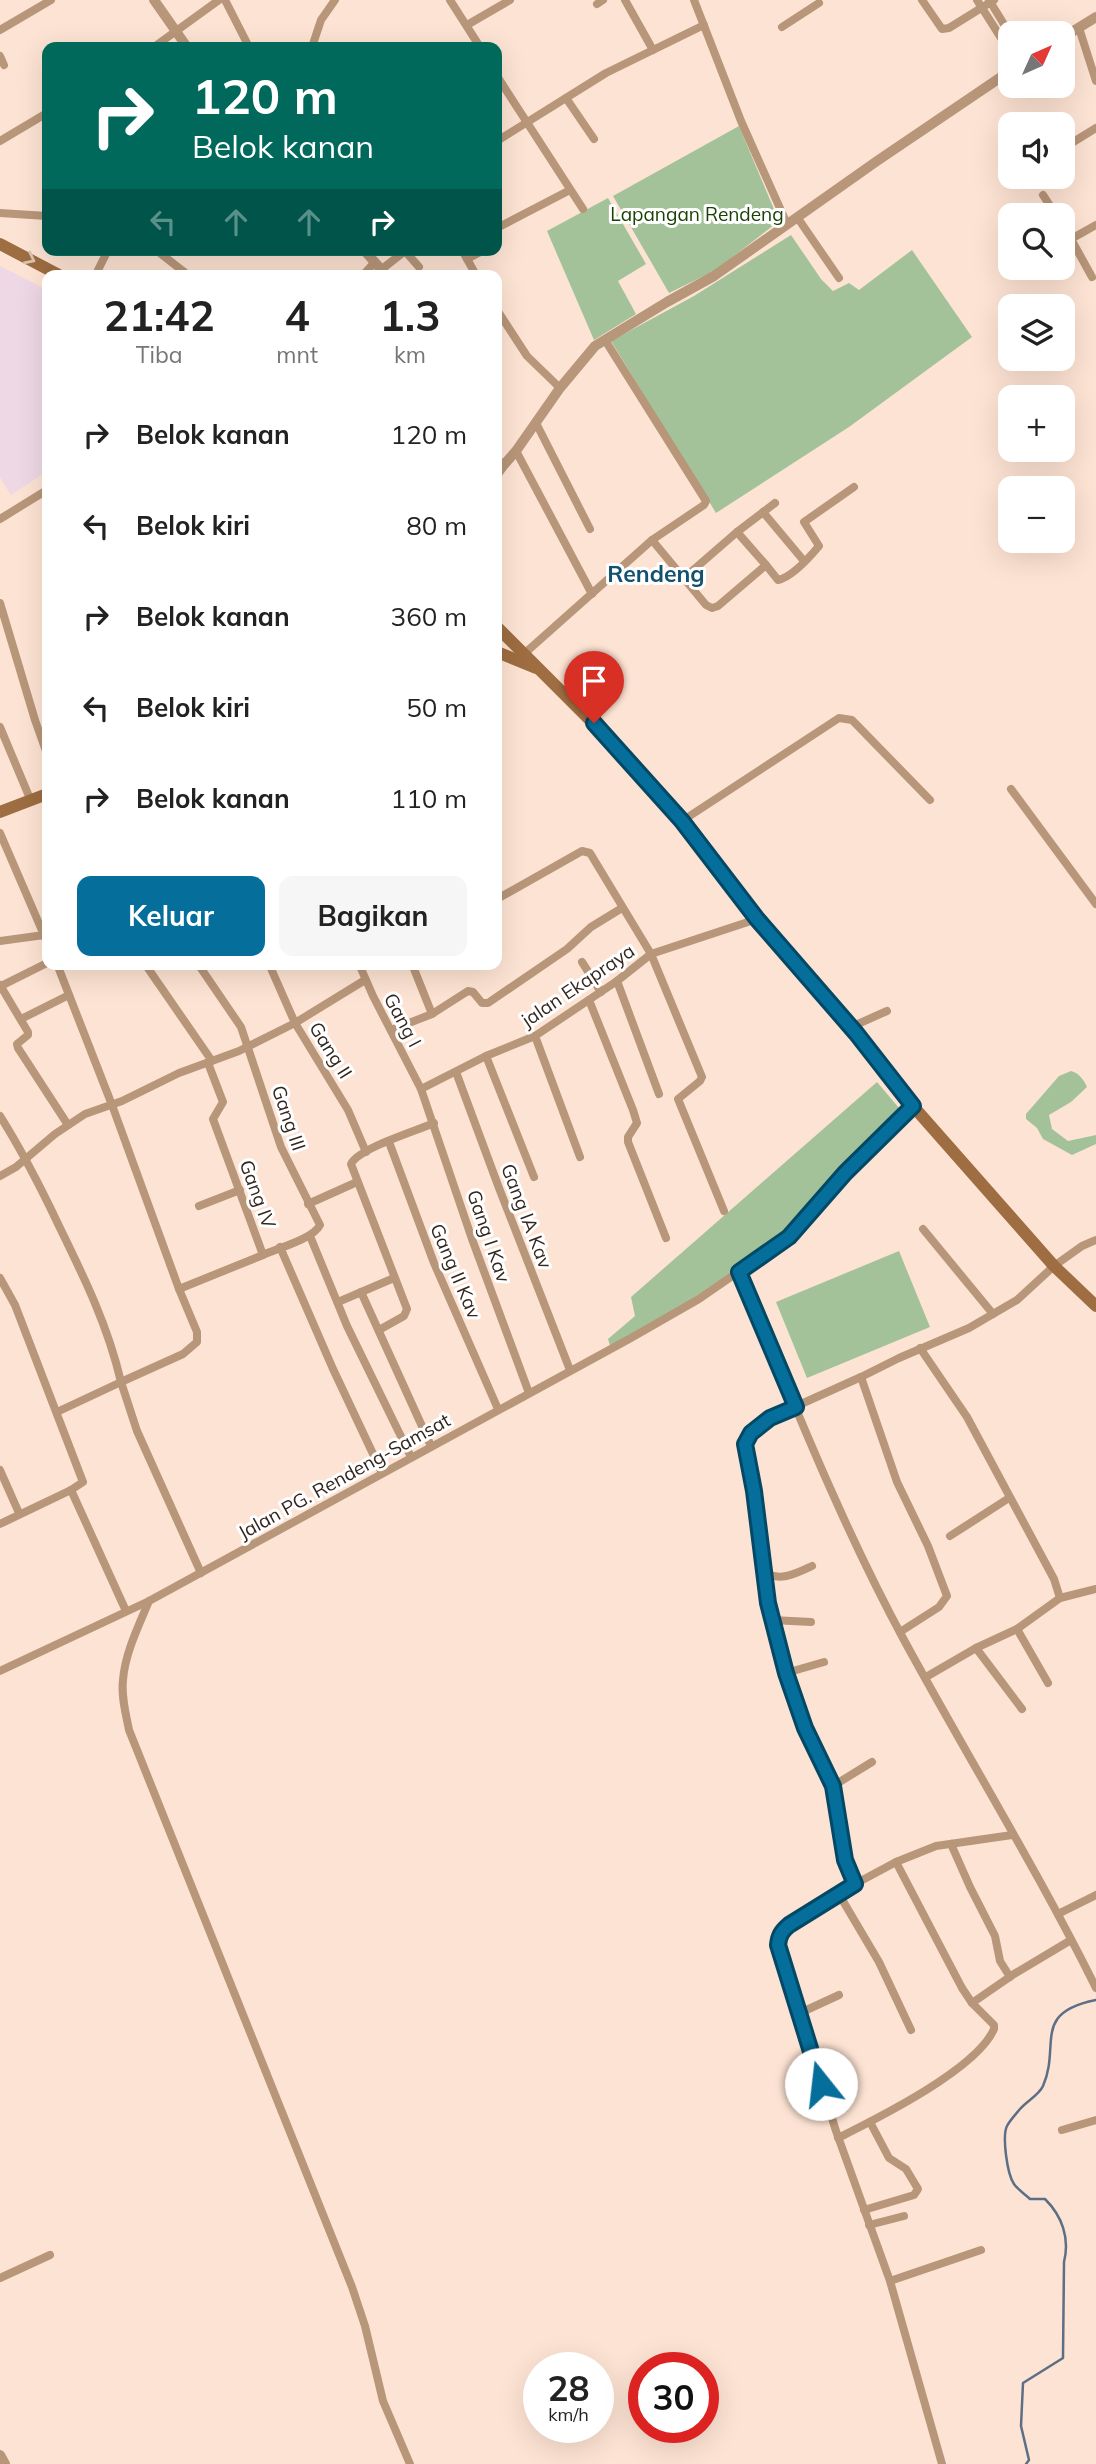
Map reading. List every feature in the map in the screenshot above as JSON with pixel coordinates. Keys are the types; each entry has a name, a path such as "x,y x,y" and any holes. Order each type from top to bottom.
{"main road":[{"path":"0,244 50,270"},
{"path":"502,632 626,756 682,821 757,919 851,1027 913,1106 1054,1266 1096,1306"},
{"path":"502,654 543,670"},
{"path":"0,812 42,796"}],"street":[{"path":"0,30 51,0"},
{"path":"153,0 183,42"},
{"path":"162,42 219,0"},
{"path":"225,0 246,42"},
{"path":"315,42 321,20 335,0"},
{"path":"450,0 477,42"},
{"path":"467,25 510,0"},
{"path":"625,0 653,50"},
{"path":"694,0 741,121 787,224"},
{"path":"922,0 942,29 949,28 979,4 991,1 1003,21"},
{"path":"782,27 820,1"},
{"path":"979,4 998,33"},
{"path":"1075,30 1096,17"},
{"path":"502,138 606,73 704,25"},
{"path":"1079,27 1096,81"},
{"path":"502,464 516,451 560,388 595,346 714,276 998,79"},
{"path":"502,83 583,209"},
{"path":"566,98 594,139"},
{"path":"0,141 42,116"},
{"path":"1075,141 1096,128"},
{"path":"502,225 570,190"},
{"path":"1043,195 1048,203"},
{"path":"0,213 42,216"},
{"path":"797,217 839,278"},
{"path":"1075,237 1096,225"},
{"path":"1075,246 1092,277"},
{"path":"98,270 105,256"},
{"path":"164,256 182,270"},
{"path":"381,269 398,256"},
{"path":"409,256 419,267"},
{"path":"465,256 472,270"},
{"path":"467,259 473,256"},
{"path":"502,318 527,356 560,388"},
{"path":"525,653 652,540 706,501 605,340"},
{"path":"536,423 590,530"},
{"path":"516,451 592,594"},
{"path":"737,532 778,580 782,580 817,549 818,544 804,522 854,487"},
{"path":"0,519 42,494"},
{"path":"684,578 775,503"},
{"path":"764,512 804,561"},
{"path":"652,540 706,605 712,608 718,606 766,565"},
{"path":"0,603 42,740"},
{"path":"682,821 839,718 852,720 930,800"},
{"path":"0,727 31,801"},
{"path":"1011,789 1096,904"},
{"path":"0,833 42,929"},
{"path":"502,896 585,851 590,853 651,954 702,1077 700,1082 678,1099 724,1211"},
{"path":"391,1030 432,1014 468,991 473,992 482,1003 488,1003 622,908"},
{"name":"jalan Ekapraya","path":"421,1089 486,1056 536,1036 617,981 651,954 757,919"},
{"path":"0,941 42,938"},
{"path":"582,962 601,992"},
{"path":"42,965 1,985 28,1034 17,1044 18,1048 68,1125"},
{"path":"57,1412 183,1354 197,1342 197,1332 59,970"},
{"name":"Gang IV","path":"149,970 210,1062 223,1102 222,1108 215,1113 213,1119 263,1255 179,1289"},
{"name":"Gang III","path":"202,970 234,1014 248,1047 281,1147 320,1225 310,1236"},
{"name":"Gang II","path":"272,970 295,1023 348,1110 366,1152"},
{"name":"Gang I","path":"361,970 421,1089"},
{"path":"414,970 432,1014"},
{"path":"0,1176 27,1159 85,1114 112,1105 179,1073 248,1047 295,1023 365,980"},
{"path":"617,981 659,1094"},
{"path":"21,1019 69,995"},
{"path":"589,1000 633,1110 637,1123 628,1137 628,1142 666,1238"},
{"path":"851,1027 887,1011"},
{"path":"536,1036 580,1157"},
{"path":"486,1056 534,1177"},
{"name":"Gang IA Kav","path":"456,1072 570,1370"},
{"name":"Gang I Kav","path":"421,1089 472,1239 529,1393"},
{"name":"Jalan PG. Rendeng-Samsat","path":"0,1671 149,1601 699,1299 789,1237 845,1173 913,1106"},
{"path":"0,1116 27,1159 89,1286 107,1331 121,1382 143,1443 201,1573"},
{"path":"379,1330 404,1316 406,1311 351,1164 366,1152 434,1123"},
{"name":"Gang II Kav","path":"389,1142 434,1264 498,1409"},
{"path":"309,1204 357,1182"},
{"path":"199,1206 240,1190"},
{"path":"923,1229 993,1314"},
{"path":"263,1255 310,1236 411,1457"},
{"path":"855,1884 845,1860 833,1786 805,1728 772,1620 745,1444 751,1433 770,1418 969,1328 1017,1300 1054,1266 1082,1246 1096,1240"},
{"path":"280,1247 382,1473"},
{"path":"739,1272 864,1560 900,1632 993,1795 1095,1986"},
{"path":"0,1278 15,1305 82,1479 81,1484 71,1490 0,1524"},
{"path":"338,1302 394,1278"},
{"path":"361,1292 431,1446"},
{"path":"920,1348 967,1417 1054,1579 1060,1598"},
{"path":"860,1377 897,1482 928,1546 947,1596 939,1607 900,1632"},
{"path":"0,1470 19,1513"},
{"path":"71,1490 126,1611"},
{"path":"950,1536 1009,1498"},
{"path":"763,1572 773,1577 785,1577 812,1566"},
{"path":"926,1677 976,1648 1017,1629 1060,1598 1096,1589"},
{"path":"149,1601 132,1643 123,1679 129,1730 352,2287 365,2326 383,2401 410,2464"},
{"path":"772,1620 811,1622"},
{"path":"1017,1629 1048,1683"},
{"path":"976,1648 1022,1709"},
{"path":"786,1673 824,1662"},
{"path":"833,1786 872,1762"},
{"path":"942,2464 890,2281 838,2138 778,1939 780,1933 789,1925 896,1862 936,1846 1012,1835"},
{"path":"951,1844 995,1936 1000,1961 1010,1977"},
{"path":"838,2138 870,2122 975,2054 995,2027 962,1988 896,1862"},
{"path":"1058,1914 1096,1895"},
{"path":"840,1896 879,1962 911,2030"},
{"path":"972,2003 1071,1940"},
{"path":"800,2013 839,1995"},
{"path":"1062,2130 1096,2120"},
{"path":"863,2210 914,2195 918,2189 906,2169 889,2158 870,2122"},
{"path":"869,2225 904,2216"},
{"path":"890,2281 981,2250"},
{"path":"0,2278 50,2255"},
{"path":"0,2455 5,2464"}],"shaded area":[{"path":"0,266 42,287 42,474 11,495 0,477"}],"green space":[{"name":"Lapangan Rendeng","path":"739,126 779,221 716,270 669,293 613,196"},
{"path":"608,198 646,264 618,281 636,314 594,340 547,231"},
{"path":"791,235 821,279 833,291 849,283 859,290 912,250 972,337 849,427 716,513 611,341 694,296"},
{"path":"1071,1071 1081,1077 1087,1087 1071,1102 1049,1115 1052,1129 1068,1141 1096,1135 1096,1144 1072,1155 1043,1139 1037,1128 1026,1119 1026,1114 1059,1076"},
{"path":"877,1082 905,1115 805,1222 739,1272 611,1349 608,1339 635,1316 631,1297"},
{"path":"899,1251 930,1327 807,1378 776,1302"}],"waterway":[{"path":"1026,2464 1029,2460 1021,2426 1023,2383 1063,2358 1066,2244 1060,2220 1051,2206 1045,2199 1030,2199 1011,2179 1005,2146 1006,2131 1013,2117 1043,2086 1048,2071 1055,2022 1063,2013 1076,2006 1096,2000"}],"district":[{"name":"Rendeng","path":"656,573"}],"route":[{"path":"594,723 682,821 757,919 856,1033 913,1106 845,1173 805,1222 789,1237 739,1272 796,1407 770,1418 751,1433 745,1444 754,1491 768,1603 786,1673 805,1728 833,1786 845,1860 855,1884 840,1896 789,1925 780,1933 778,1939 821,2084"}]}
